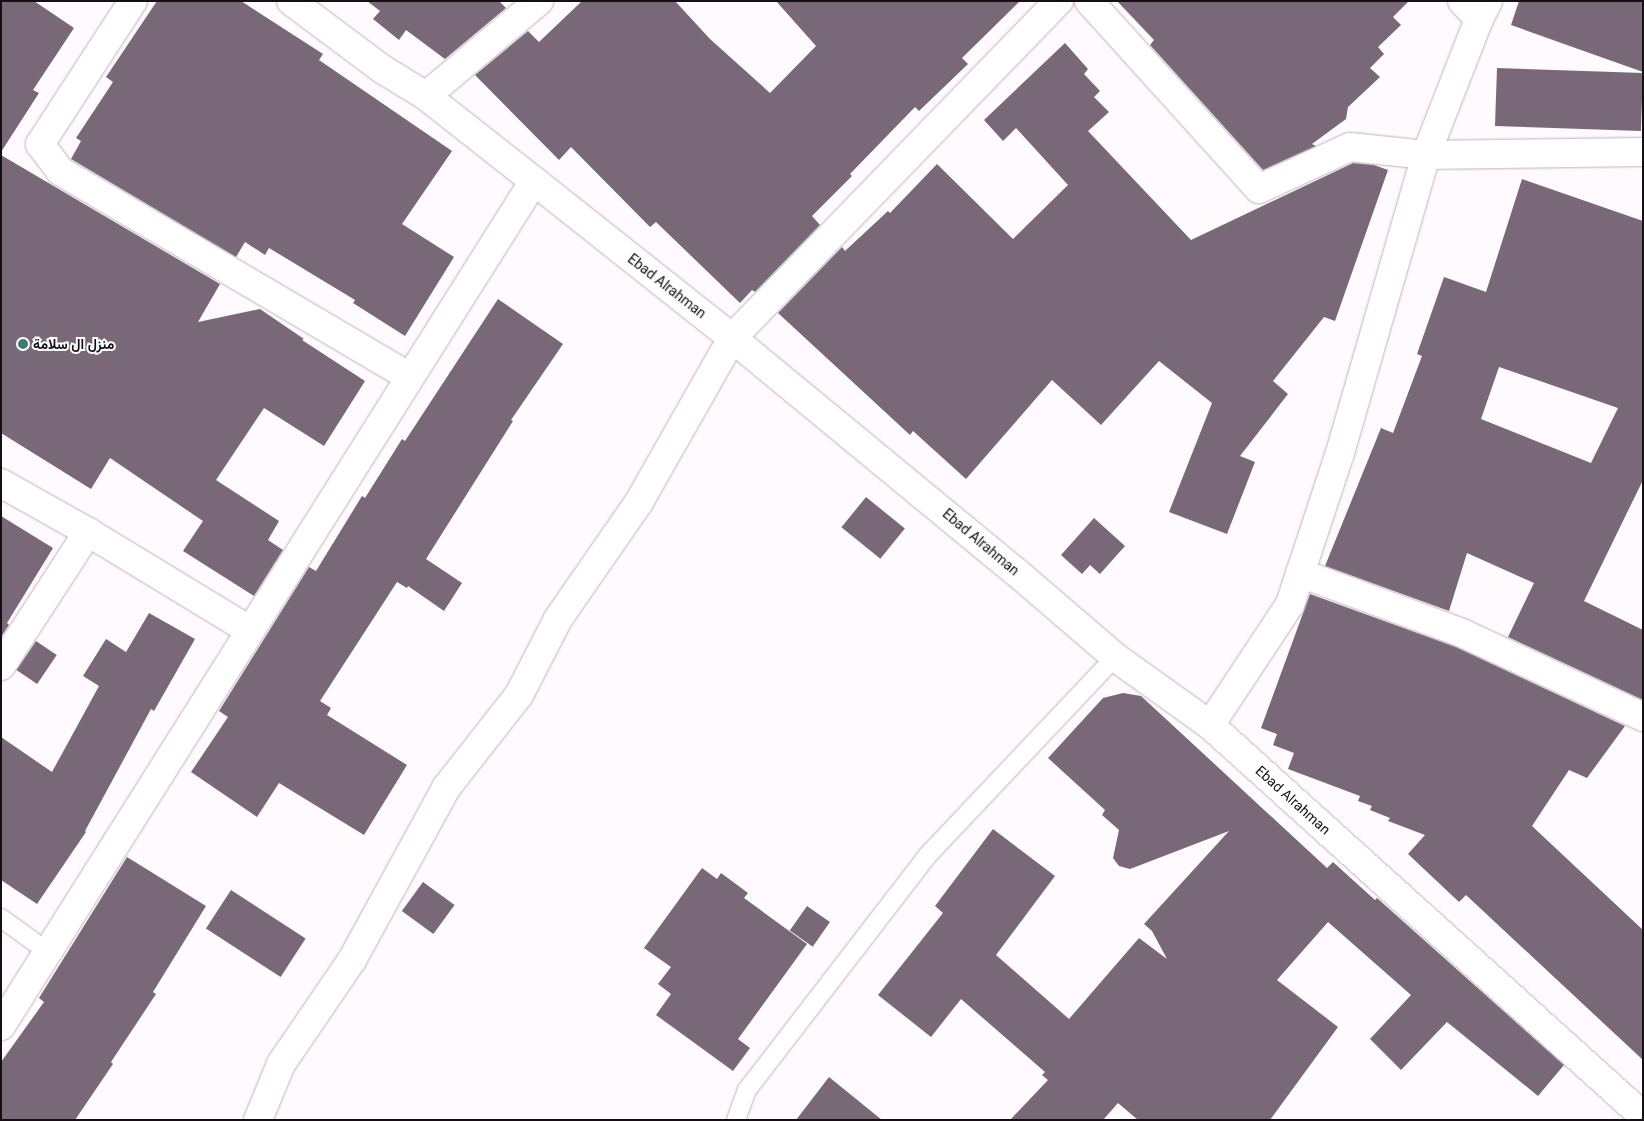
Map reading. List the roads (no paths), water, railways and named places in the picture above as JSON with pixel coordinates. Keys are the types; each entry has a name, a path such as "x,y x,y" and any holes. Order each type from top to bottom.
{"street":[{"path":"133,1 40,144 60,171 410,377"},
{"name":"Ebad Alrahman","path":"291,1 382,69 426,96 534,181 732,338 1015,570 1115,657 1210,726 1643,1116"},
{"path":"426,96 539,1"},
{"path":"258,1120 281,1064 352,960 446,788 518,695 558,619 639,502 732,338 1059,1"},
{"path":"1090,1 1259,189 1350,147 1426,154 1643,152"},
{"path":"1210,726 1290,604 1340,453 1426,154 1476,7"},
{"path":"1,1026 249,630 534,181"},
{"path":"1,483 88,532 249,630"},
{"path":"1,666 88,532"},
{"path":"1300,573 1462,633 1643,717"}],"lane":[{"path":"736,1120 747,1090 927,856 1115,657"},
{"path":"1,918 48,952"}],"place":[{"name":"منزل ال سلامة","path":"23,344"}]}
